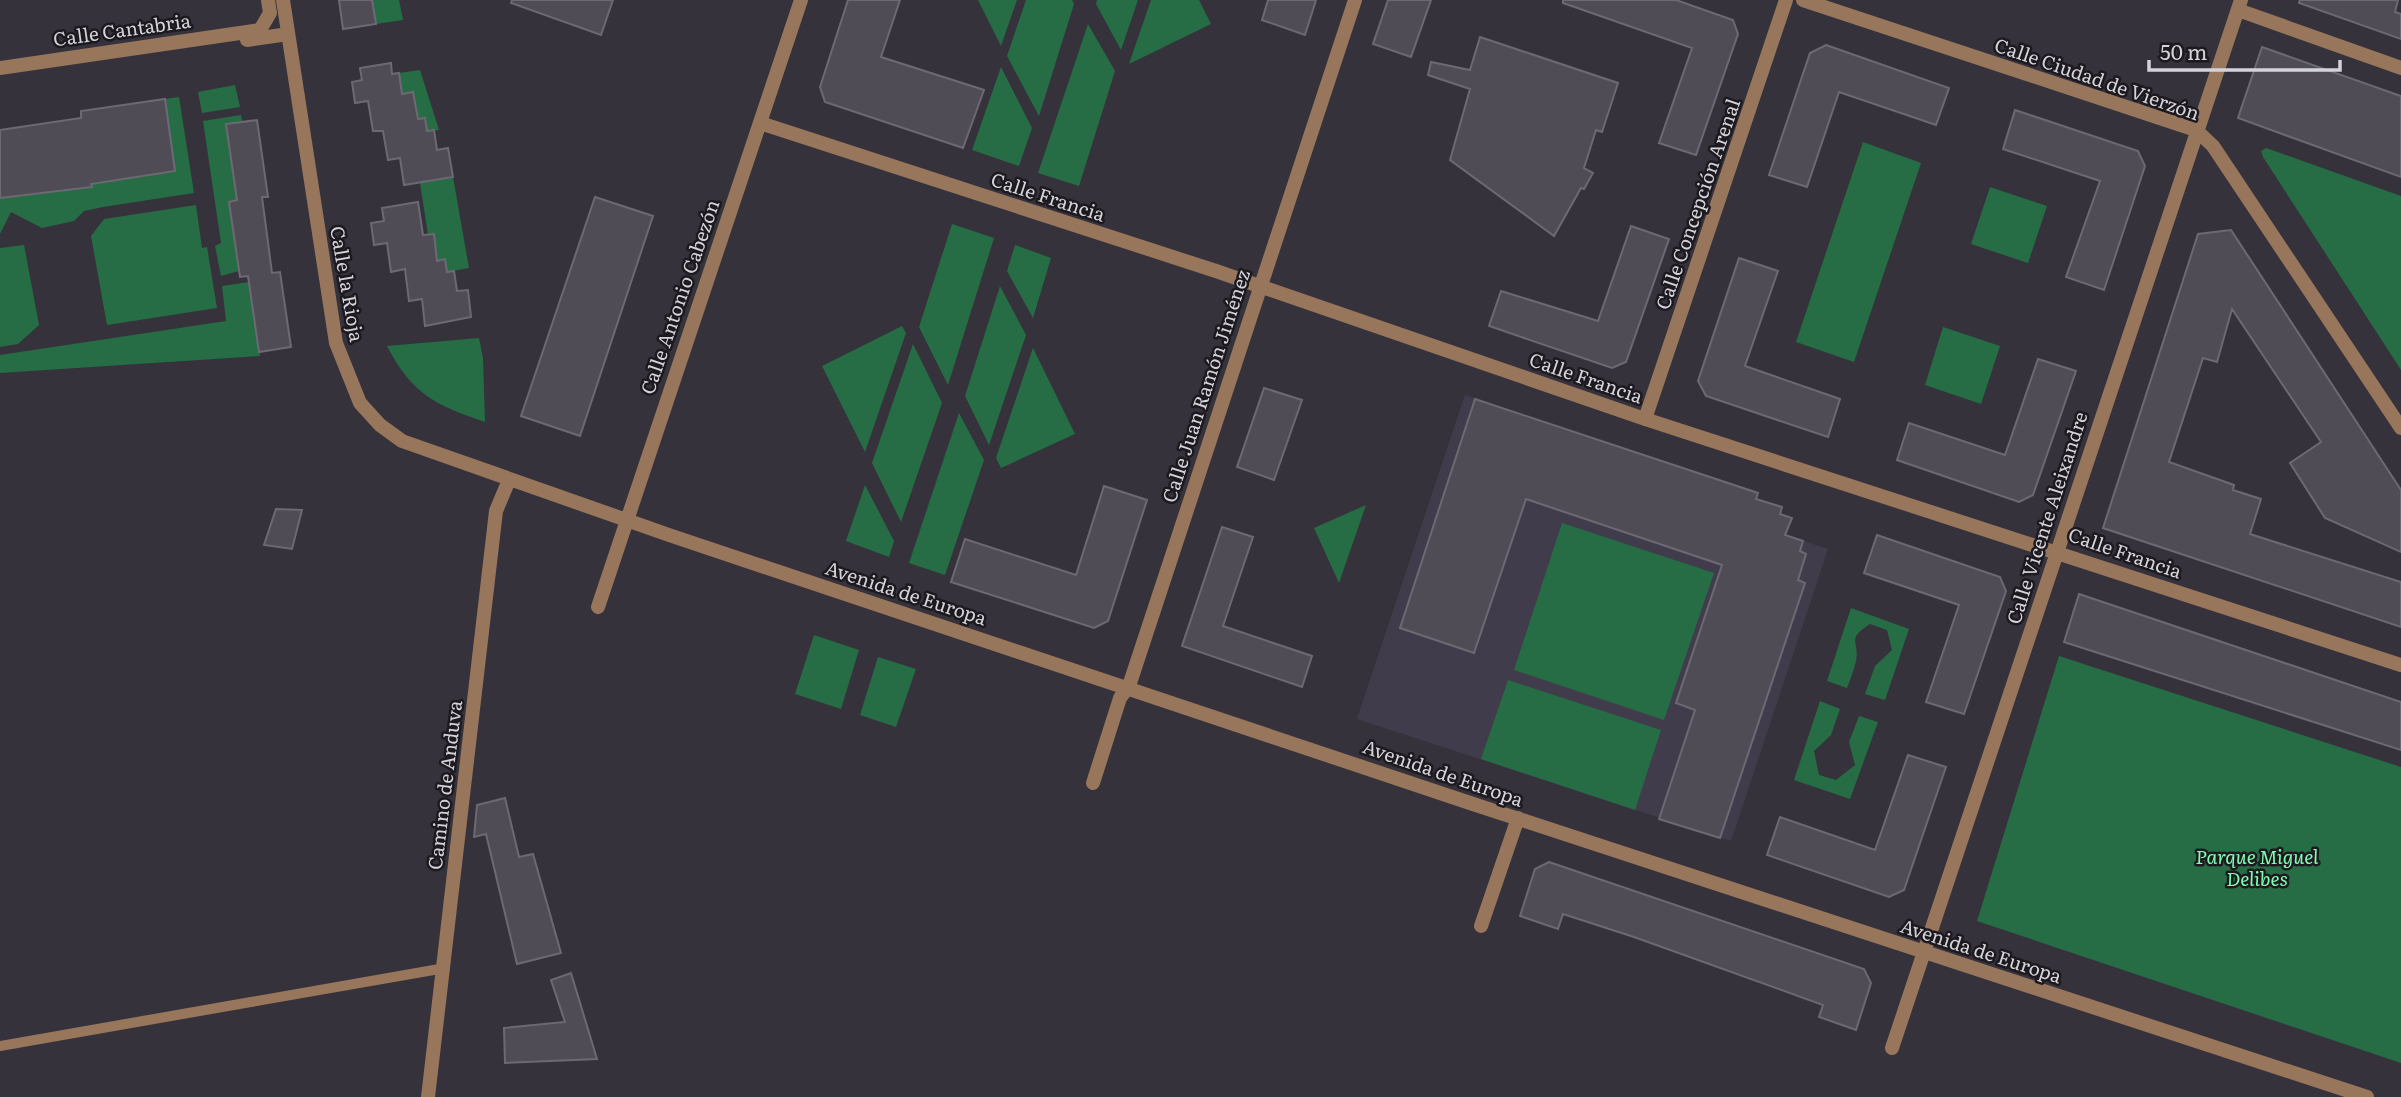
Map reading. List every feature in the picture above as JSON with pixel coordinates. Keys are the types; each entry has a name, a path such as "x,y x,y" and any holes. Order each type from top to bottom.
{"street":[{"name":"Calle Cantabria","path":"0,68 260,30 270,13 268,0"},
{"name":"Calle la Rioja","path":"283,0 336,343 360,403 380,425 402,441 509,480"},
{"name":"Calle Antonio Cabezón","path":"598,607 689,327 801,0"},
{"name":"Calle Juan Ramón Jiménez","path":"1093,783 1120,698 1129,686 1355,0"},
{"name":"Calle Concepción Arenal","path":"1646,419 1786,0"},
{"name":"Calle Ciudad de Vierzón","path":"1803,0 2196,130 2213,146 2401,428"},
{"name":"Calle Vicente Aleixandre","path":"1892,1048 2239,5"},
{"path":"2239,5 2401,68"},
{"name":"Calle Cantabria","path":"0,77 288,34"},
{"name":"Calle Francia","path":"760,123 1260,286 1646,419 2056,550 2401,665"},
{"name":"Avenida de Europa","path":"509,480 1924,953 2367,1097"},
{"name":"Camino de Anduva","path":"428,1097 496,511 509,480"},
{"path":"1481,926 1518,818"}],"lane":[{"path":"0,1046 444,968"}],"shaded area":[{"path":"1465,395 1758,493 1757,499 1782,507 1781,514 1792,518 1786,535 1828,549 1731,841 1357,719"}],"green space":[{"path":"372,0 399,0 403,20 376,24"},
{"path":"978,0 1017,0 1001,46"},
{"path":"1026,0 1072,0 1074,4 1039,116 1007,56"},
{"path":"1097,0 1138,0 1121,50 1096,4"},
{"path":"1151,0 1199,0 1211,24 1129,64"},
{"path":"1088,24 1115,71 1079,186 1038,173"},
{"path":"1001,67 1032,128 1019,166 972,150"},
{"path":"420,70 439,130 427,131 418,119 413,92 402,94 399,73"},
{"path":"235,85 240,107 202,113 198,92"},
{"path":"179,97 194,193 84,211 74,221 42,228 11,212 0,234 0,198 91,187 91,184 175,171 165,99"},
{"path":"241,115 242,121 226,124 237,200 229,202 239,271 221,276 215,246 221,243 203,121"},
{"path":"1863,142 1921,163 1854,362 1796,342"},
{"path":"2266,148 2401,196 2401,370 2263,157 2261,151"},
{"path":"453,177 469,268 447,272 445,259 437,261 434,234 428,235 420,183"},
{"path":"1990,187 2047,206 2028,263 1971,244"},
{"path":"196,205 202,248 207,247 217,308 107,325 91,236 104,219"},
{"path":"952,224 994,238 948,385 919,327"},
{"path":"24,245 39,325 18,344 0,347 0,248"},
{"path":"1015,245 1051,258 1033,318 1007,271"},
{"path":"249,282 260,356 0,373 0,355 226,321 222,286"},
{"path":"1000,286 1026,335 989,445 965,396"},
{"path":"902,326 906,333 865,452 822,366"},
{"path":"1943,327 2000,346 1981,404 1925,385"},
{"path":"479,338 483,358 485,422 452,410 427,396 406,376 387,346"},
{"path":"913,344 942,403 901,522 872,463"},
{"path":"1033,348 1075,434 1001,468 996,458"},
{"path":"959,413 984,460 945,575 909,563"},
{"path":"865,485 894,541 889,557 846,541"},
{"path":"1366,505 1339,583 1314,528"},
{"path":"1562,523 1714,573 1664,720 1514,670"},
{"path":"1851,608 1909,629 1885,700 1865,694 1875,666 1892,650 1887,630 1870,624 1856,637 1856,661 1847,688 1827,681"},
{"path":"814,635 859,650 841,709 795,694"},
{"name":"Parque Miguel Delibes","path":"2059,656 2401,767 2401,1063 1977,921"},
{"path":"878,657 916,669 896,727 860,715"},
{"path":"1508,680 1661,730 1635,810 1481,759"},
{"path":"1820,701 1840,709 1831,735 1814,751 1819,775 1836,780 1855,765 1849,742 1859,716 1878,722 1850,799 1794,780"}],"building":[{"path":"339,0 372,0 376,24 343,29"},
{"path":"512,0 613,0 601,35 511,3"},
{"path":"848,0 900,0 881,57 984,90 963,148 825,102 820,87"},
{"path":"1268,0 1316,0 1305,35 1262,20"},
{"path":"1388,0 1431,0 1411,57 1373,44"},
{"path":"1563,0 1676,0 1733,20 1738,34 1696,155 1659,143 1692,48 1563,3"},
{"path":"2300,0 2398,0 2395,12 2401,14 2401,39 2299,3"},
{"path":"1480,37 1618,83 1602,132 1596,130 1584,168 1593,173 1584,189 1581,188 1554,236 1450,160 1470,89 1428,75 1431,62 1470,70"},
{"path":"1826,45 1949,88 1936,125 1839,92 1807,187 1769,175 1810,53"},
{"path":"2262,47 2401,96 2401,177 2238,118"},
{"path":"391,63 392,74 399,73 402,94 413,92 418,119 425,118 427,131 434,130 437,150 448,148 453,177 404,185 400,158 388,160 383,131 373,131 368,101 355,103 352,82 362,80 360,68"},
{"path":"165,99 175,171 91,184 92,187 0,198 0,130 81,118 81,111"},
{"path":"2015,110 2138,151 2145,166 2104,290 2066,277 2100,181 2003,149"},
{"path":"257,120 268,197 262,197 272,273 280,272 291,347 259,352 248,276 240,277 229,202 237,200 226,124"},
{"path":"595,197 653,216 580,436 521,416"},
{"path":"418,202 423,235 434,234 437,261 445,259 447,272 454,271 457,291 468,290 471,317 425,326 422,299 409,301 405,269 391,272 387,243 374,245 371,223 384,221 382,208"},
{"path":"1631,226 1669,239 1626,362 1612,368 1489,326 1501,291 1598,321"},
{"path":"2231,230 2401,490 2401,552 2325,518 2290,463 2321,442 2232,309 2217,362 2203,358 2169,462 2234,485 2233,490 2261,499 2250,534 2401,582 2401,627 2103,528 2198,234"},
{"path":"1739,258 1778,271 1745,366 1840,399 1828,437 1706,396 1698,381"},
{"path":"2038,359 2076,371 2033,495 2019,502 1897,460 1909,423 2005,455"},
{"path":"1264,388 1302,400 1274,480 1237,467"},
{"path":"1475,399 1758,493 1756,499 1782,507 1780,514 1792,518 1785,535 1803,541 1800,551 1806,554 1798,580 1805,583 1720,838 1659,819 1695,710 1676,703 1722,565 1526,499 1474,653 1400,628"},
{"path":"1104,486 1147,500 1108,621 1094,628 951,582 965,539 1076,575"},
{"path":"276,509 302,510 292,549 264,545"},
{"path":"1222,527 1253,537 1223,626 1312,656 1302,687 1182,646"},
{"path":"1877,535 2000,577 2006,591 1964,714 1926,702 1959,605 1864,573"},
{"path":"2079,594 2401,702 2401,750 2064,642"},
{"path":"1908,755 1946,767 1904,890 1889,897 1767,855 1780,817 1875,850"},
{"path":"505,798 519,857 533,854 561,953 517,964 486,834 474,837 477,805"},
{"path":"1549,862 1864,969 1871,983 1856,1030 1819,1017 1823,1005 1634,937 1563,914 1558,929 1520,916 1535,869"},
{"path":"571,973 597,1059 505,1063 504,1028 565,1022 551,980"}]}
